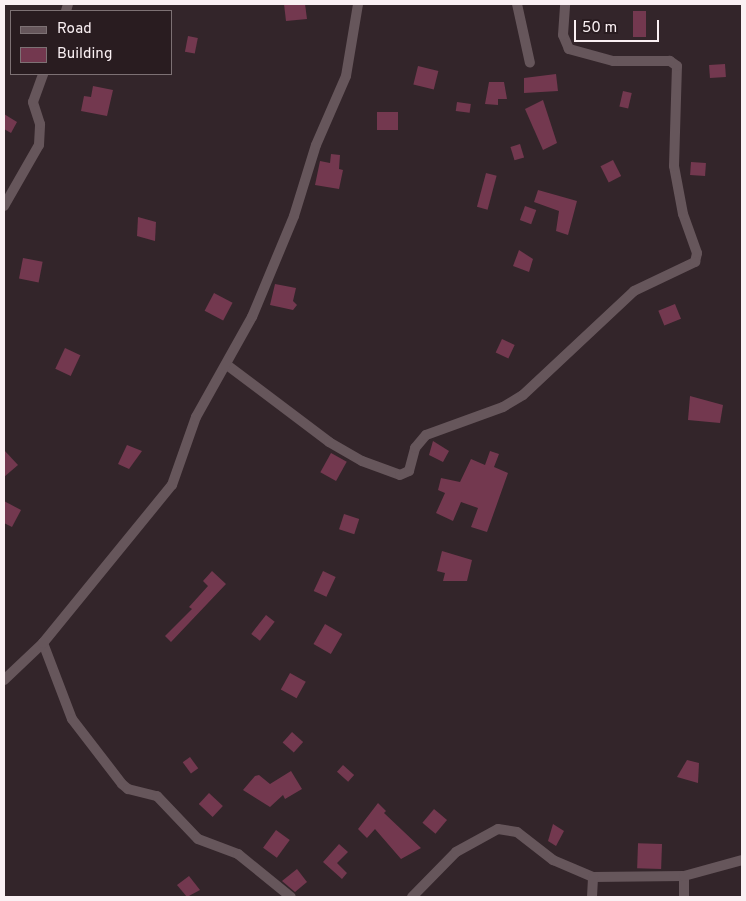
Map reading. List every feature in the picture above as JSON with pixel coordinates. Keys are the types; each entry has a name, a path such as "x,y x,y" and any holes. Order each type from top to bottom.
{"street":[{"path":"4,680 43,643 172,485 196,417 252,317 341,88 358,4"},
{"path":"517,4 530,63"},
{"path":"227,364 329,442 362,461 400,475 409,471 415,448 426,435 503,407 523,394 634,292 695,262 697,253 683,214 674,166 677,66 670,62 613,61 569,49 563,35 565,4"},
{"path":"4,206 39,145 40,124 33,102 43,75"},
{"path":"43,643 72,719 122,784 128,789 157,796 198,839 238,854 290,897"},
{"path":"412,897 456,852 498,830 518,832 553,860 593,877 684,876 742,860"},
{"path":"684,876 684,897"},
{"path":"592,897 593,877"}],"building":[{"path":"284,4 305,4 307,19 286,21"},
{"path":"633,11 646,11 646,37 633,37"},
{"path":"188,36 198,38 195,54 185,52"},
{"path":"725,64 726,77 710,78 709,65"},
{"path":"418,66 438,71 434,90 413,84"},
{"path":"556,74 558,91 524,93 524,78"},
{"path":"489,82 504,82 507,99 498,99 498,105 485,104"},
{"path":"93,86 113,90 107,116 81,111 84,96 91,97"},
{"path":"623,91 632,93 628,109 619,107"},
{"path":"543,100 557,143 543,150 525,109"},
{"path":"457,102 471,104 470,113 456,111"},
{"path":"377,112 398,112 398,130 377,130"},
{"path":"4,114 17,122 11,133 4,129"},
{"path":"520,144 524,157 515,160 510,147"},
{"path":"331,154 340,155 339,169 343,170 339,189 315,185 320,161 330,163"},
{"path":"613,160 621,176 609,182 601,166"},
{"path":"691,162 706,163 705,176 690,175"},
{"path":"486,173 497,176 488,210 477,207"},
{"path":"538,190 577,201 568,235 556,231 559,211 534,202"},
{"path":"525,206 536,210 531,224 520,220"},
{"path":"138,217 156,222 155,241 137,236"},
{"path":"519,250 533,259 529,272 513,266"},
{"path":"23,258 43,262 39,282 19,279"},
{"path":"275,284 296,288 293,301 297,305 293,310 270,305"},
{"path":"214,293 233,303 223,321 205,311"},
{"path":"675,304 681,319 664,326 658,311"},
{"path":"502,339 515,345 508,359 496,353"},
{"path":"65,348 80,355 71,376 55,369"},
{"path":"690,396 723,405 720,423 688,420"},
{"path":"433,441 449,451 443,462 429,455"},
{"path":"127,445 142,451 129,469 118,464"},
{"path":"4,450 18,465 4,477"},
{"path":"490,451 499,454 494,467 508,473 487,532 471,527 478,508 461,502 453,521 436,513 445,493 438,490 441,478 460,482 471,459 485,465"},
{"path":"331,453 347,462 336,481 320,472"},
{"path":"4,501 21,510 12,527 4,523"},
{"path":"344,514 359,519 354,534 339,529"},
{"path":"442,551 472,560 467,581 443,581 445,573 437,571"},
{"path":"212,571 226,584 171,642 165,636 192,609 189,607 208,586 203,581"},
{"path":"323,571 336,577 326,597 314,591"},
{"path":"266,615 275,622 260,641 251,634"},
{"path":"325,624 342,634 331,654 314,644"},
{"path":"290,673 306,682 297,698 281,690"},
{"path":"292,732 303,742 294,752 283,742"},
{"path":"190,757 198,768 191,774 183,762"},
{"path":"687,760 699,763 698,783 677,777"},
{"path":"343,765 354,775 348,782 337,772"},
{"path":"291,771 302,789 285,799 283,795 270,807 243,790 255,776 259,775 270,784"},
{"path":"209,793 223,806 213,817 199,804"},
{"path":"378,803 386,811 384,813 421,848 401,859 375,829 367,838 358,829"},
{"path":"434,809 447,820 435,834 422,823"},
{"path":"553,824 564,831 556,846 548,841"},
{"path":"276,830 290,840 277,858 263,848"},
{"path":"638,843 662,844 661,869 637,868"},
{"path":"339,844 348,852 337,863 347,873 342,879 323,862"},
{"path":"297,869 307,882 295,892 282,881"},
{"path":"189,876 200,890 187,897 177,885"}]}
